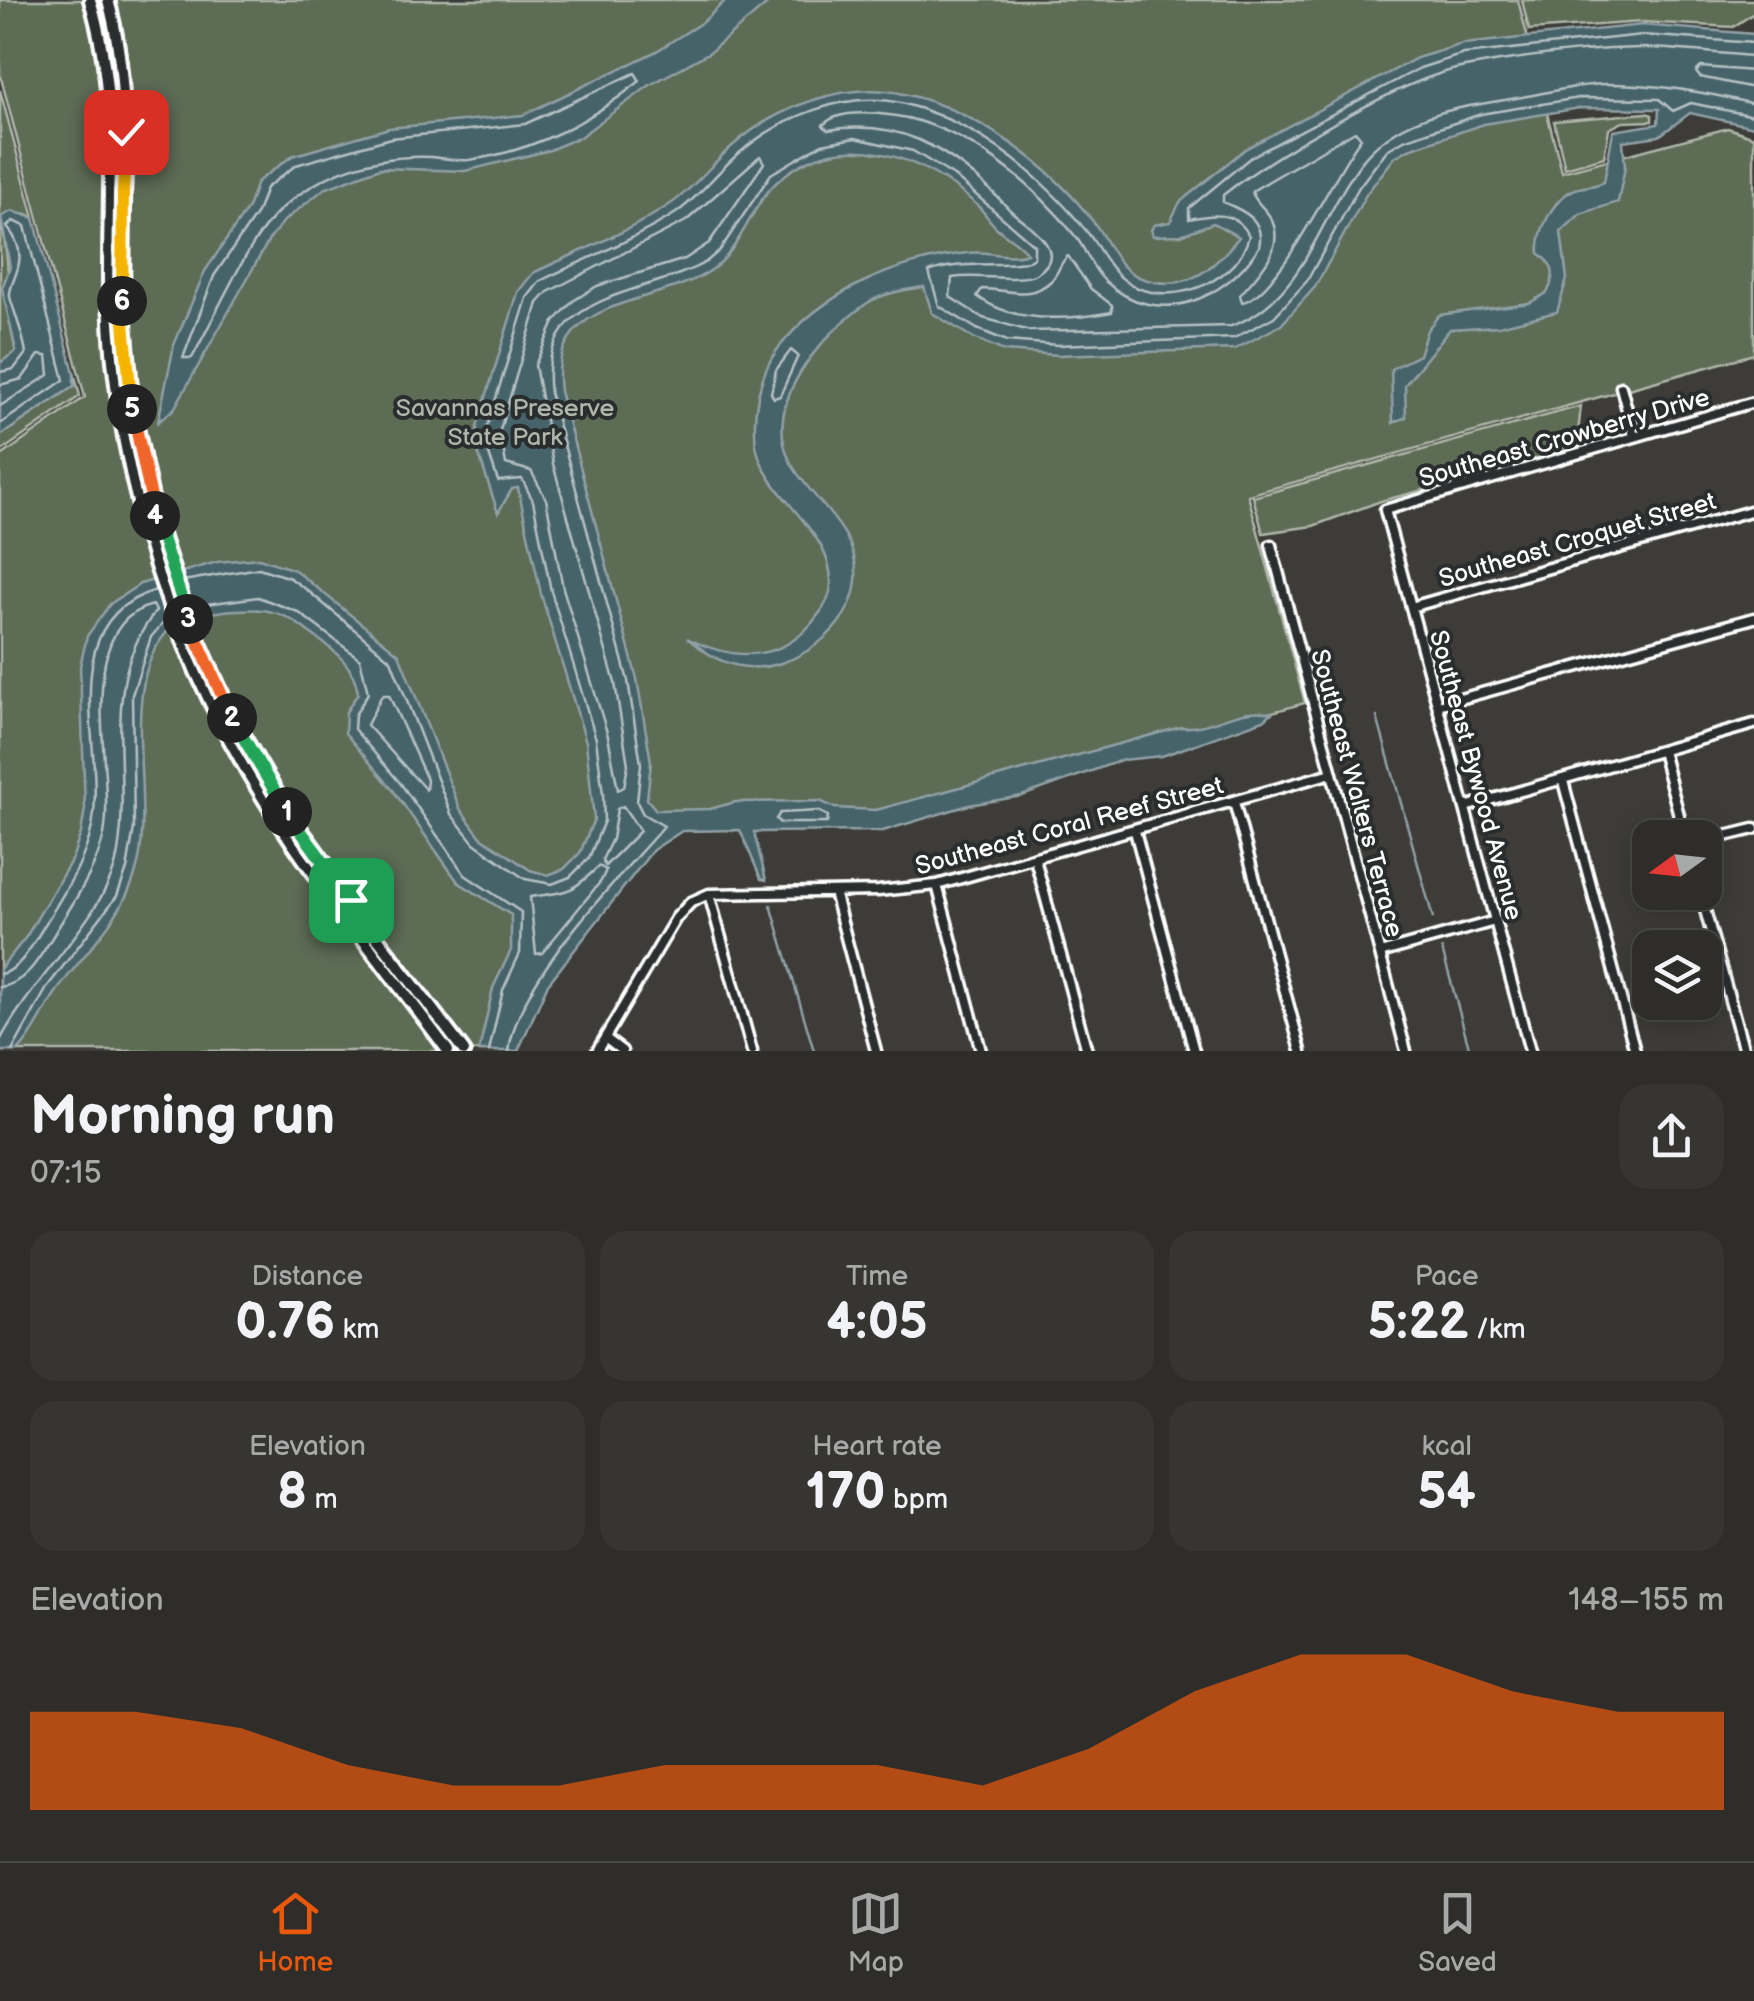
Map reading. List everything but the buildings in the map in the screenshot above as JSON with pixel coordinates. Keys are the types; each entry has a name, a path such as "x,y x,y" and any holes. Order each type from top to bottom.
{"main road":[{"path":"90,0 110,110 108,278 116,385 129,465 160,579 202,685 264,801 448,1051"},
{"path":"108,0 125,103 121,260 128,374 146,484 171,572 217,686 277,796 464,1051"}],"street":[{"path":"1621,387 1634,436"},
{"name":"Southeast Crowberry Drive","path":"1385,510 1754,402"},
{"name":"Southeast Bywood Avenue","path":"1385,510 1530,1051"},
{"name":"Southeast Croquet Street","path":"1411,608 1754,510"},
{"name":"Southeast Walters Terrace","path":"1271,545 1406,1051"},
{"path":"1438,706 1754,618"},
{"path":"1464,807 1754,724"},
{"path":"1662,750 1680,820"},
{"name":"Southeast Coral Reef Street","path":"710,894 938,885 1332,774"},
{"path":"1563,781 1635,1051"},
{"path":"1234,802 1301,1051"},
{"path":"1135,830 1194,1051"},
{"path":"1722,837 1754,830"},
{"path":"1035,859 1087,1051"},
{"path":"938,885 981,1051"},
{"path":"834,892 876,1051"},
{"path":"597,1051 676,918 691,902 710,894 752,1051"},
{"path":"1705,910 1744,1051"},
{"path":"1380,953 1495,921"},
{"path":"605,1038 622,1051"}],"green space":[{"name":"Savannas Preserve State Park","path":"0,0 1518,0 1562,172 1728,128 1754,137 1754,354 1248,495 1305,703 917,811 637,821 498,1051 0,1051 0,457 85,397 0,74"},
{"path":"1522,0 1754,0 1754,13 1733,27 1642,22 1529,30"},
{"path":"0,90 34,218 27,214 1,225 16,352 0,363"},
{"path":"1652,115 1652,121 1623,122 1609,129 1604,157 1565,168 1554,121"},
{"path":"74,373 80,396 0,452 0,436 74,386"},
{"path":"1581,406 1578,433 1565,447 1525,464 1381,501 1313,526 1263,533 1253,497"}],"water":[{"path":"726,0 772,0 710,52 650,85 580,137 550,150 465,171 380,168 324,189 284,221 269,240 174,409 158,422 174,345 205,271 248,208 257,182 292,156 389,128 523,115 655,52 704,21"},
{"path":"1642,25 1754,34 1754,127 1690,113 1659,136 1623,141 1625,167 1618,202 1580,214 1561,232 1567,279 1557,312 1499,326 1450,329 1405,385 1406,417 1393,423 1391,369 1419,355 1427,330 1439,315 1529,303 1547,293 1552,271 1539,253 1539,245 1553,208 1573,190 1604,182 1613,131 1658,124 1659,109 1580,108 1484,124 1409,149 1395,157 1367,193 1315,287 1281,325 1235,349 1058,355 1004,351 932,313 924,287 886,295 866,304 814,353 789,395 783,417 783,440 791,463 843,531 855,562 856,580 852,598 833,630 783,662 765,667 730,664 687,638 736,653 768,652 798,637 829,597 830,571 824,552 772,482 756,445 758,396 771,360 815,312 887,272 967,253 1027,253 978,206 933,173 881,154 829,154 803,163 779,180 760,202 730,251 710,271 688,283 610,308 570,336 560,359 560,391 637,679 651,762 647,799 656,810 710,809 735,802 820,801 835,808 876,810 1181,727 1204,725 1248,712 1272,713 1264,720 1162,756 1122,760 1022,796 969,805 883,831 754,832 766,880 761,879 740,830 682,831 653,850 548,984 518,1051 479,1051 493,988 511,950 511,915 458,882 393,790 345,733 346,712 358,693 351,671 330,648 293,620 274,612 235,610 190,617 173,626 155,649 145,678 140,710 141,846 128,892 110,923 55,994 24,1045 18,1051 0,1051 0,969 26,937 72,859 81,833 85,809 80,666 87,636 110,604 140,584 217,562 259,558 295,570 399,654 460,809 481,837 530,870 548,875 564,869 580,853 594,819 586,742 541,594 518,488 512,489 498,513 477,449 477,427 518,292 533,273 620,233 669,205 730,148 767,121 811,101 858,91 904,94 931,102 985,127 1034,161 1077,202 1127,270 1144,279 1174,283 1210,268 1239,237 1213,223 1181,235 1153,236 1151,230 1154,225 1170,222 1180,202 1245,149 1417,58 1463,44"},
{"path":"12,211 34,218 74,373 74,386 0,436 0,363 16,351 2,288 10,267 1,217"}],"waterway":[{"path":"1377,717 1433,918"},
{"path":"771,905 814,1051"},
{"path":"1442,949 1470,1051"}],"route":[{"path":"126,132 121,260 124,343 146,484 162,542 193,631 231,716 277,796 351,900"}]}
